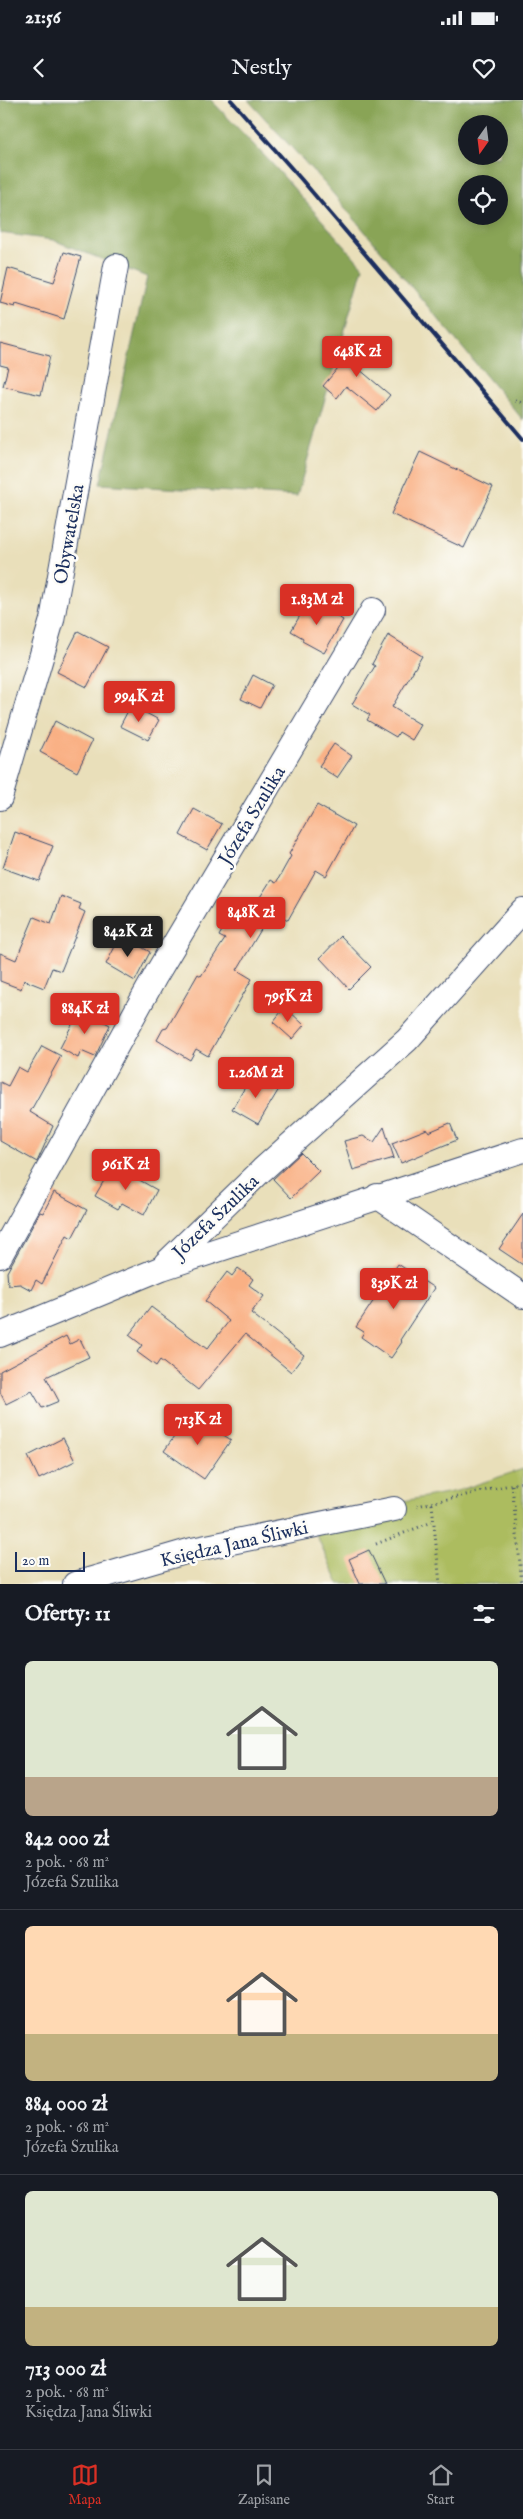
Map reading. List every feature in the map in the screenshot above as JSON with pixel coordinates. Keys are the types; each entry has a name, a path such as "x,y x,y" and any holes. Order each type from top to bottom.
{"street":[{"name":"Obywatelska","path":"0,798 52,620 116,266"},
{"name":"Józefa Szulika","path":"0,1256 156,975 373,610"},
{"name":"Józefa Szulika","path":"162,1268 262,1170 406,1040 523,910"},
{"name":"Józefa Szulika","path":"0,1335 162,1268 377,1196 523,1150"},
{"path":"377,1196 523,1296"},
{"name":"Księdza Jana Śliwki","path":"75,1584 192,1550 394,1509"}],"path":[{"path":"515,402 523,403"},
{"path":"394,1509 432,1504 523,1482"},
{"path":"512,1485 522,1584"},
{"path":"432,1504 432,1522 440,1584"},
{"path":"376,1544 432,1522"}],"green space":[{"path":"0,100 211,100 277,169 363,267 297,496 100,484 147,277 53,240 0,233"},
{"path":"248,100 523,100 523,420 325,184"},
{"path":"523,1469 523,1584 339,1584 315,1532 393,1503 457,1491"}],"building":[{"path":"64,252 81,257 64,319 16,304 15,307 0,303 8,268 54,282"},
{"path":"363,338 375,348 359,369 390,395 377,411 346,386 337,398 323,386"},
{"path":"0,343 50,356 41,395 3,386 8,367 0,365"},
{"path":"420,452 493,487 464,548 391,514"},
{"path":"309,600 343,620 324,653 302,641 303,638 291,631"},
{"path":"78,631 108,647 87,687 57,672"},
{"path":"388,635 422,656 392,707 421,725 412,740 399,732 396,737 367,720 370,715 352,704 375,666 372,664"},
{"path":"253,675 272,685 260,708 241,699"},
{"path":"131,705 159,720 148,740 120,726"},
{"path":"55,721 92,741 77,772 40,752"},
{"path":"334,744 352,756 337,778 319,766"},
{"path":"317,805 354,826 326,876 316,870 288,920 272,911 237,970 252,979 208,1056 196,1049 190,1060 157,1040 163,1029 167,1028 198,974 201,976 225,939 219,936 234,909 248,916 271,880 276,883 291,856 289,854"},
{"path":"194,809 222,824 207,850 180,835"},
{"path":"15,832 53,846 39,881 3,868"},
{"path":"61,896 81,904 79,909 85,912 61,971 52,968 44,988 24,980 21,989 0,981 0,953 16,960 34,917 51,924"},
{"path":"121,935 150,952 135,981 106,964"},
{"path":"341,936 371,967 349,989 320,958"},
{"path":"285,1007 304,1025 292,1039 273,1022"},
{"path":"80,1009 110,1025 95,1057 81,1051 78,1058 60,1048"},
{"path":"42,1046 61,1056 30,1112 53,1126 37,1162 0,1141 0,1082 8,1086 18,1067 27,1072"},
{"path":"253,1074 279,1089 258,1124 232,1109"},
{"path":"450,1123 457,1140 401,1163 392,1143 427,1129 429,1132"},
{"path":"384,1127 394,1158 353,1170 344,1141 363,1136 374,1142"},
{"path":"301,1153 319,1171 291,1198 273,1179"},
{"path":"113,1165 157,1190 144,1215 122,1203 118,1209 95,1196"},
{"path":"54,1192 87,1210 72,1238 67,1235 42,1284 36,1280 31,1290 20,1284 8,1285 7,1272 40,1212 43,1213"},
{"path":"523,1214 523,1265 499,1249"},
{"path":"398,1264 434,1288 400,1340 402,1342 391,1358 361,1337 364,1332 356,1327"},
{"path":"238,1268 253,1279 249,1285 264,1296 251,1313 304,1355 291,1372 245,1334 198,1390 160,1360 156,1366 137,1352 142,1345 129,1335 151,1307 207,1349 229,1321 205,1301 227,1272 232,1276"},
{"path":"66,1336 70,1344 80,1339 89,1357 46,1377 59,1401 42,1408 32,1391 6,1404 0,1392 0,1371"},
{"path":"191,1413 231,1440 204,1479 164,1451"},
{"path":"63,1438 75,1461 39,1479 28,1456"},
{"path":"369,1550 385,1584 360,1584 349,1559"}],"railway":[{"path":"231,100 523,439"}]}
